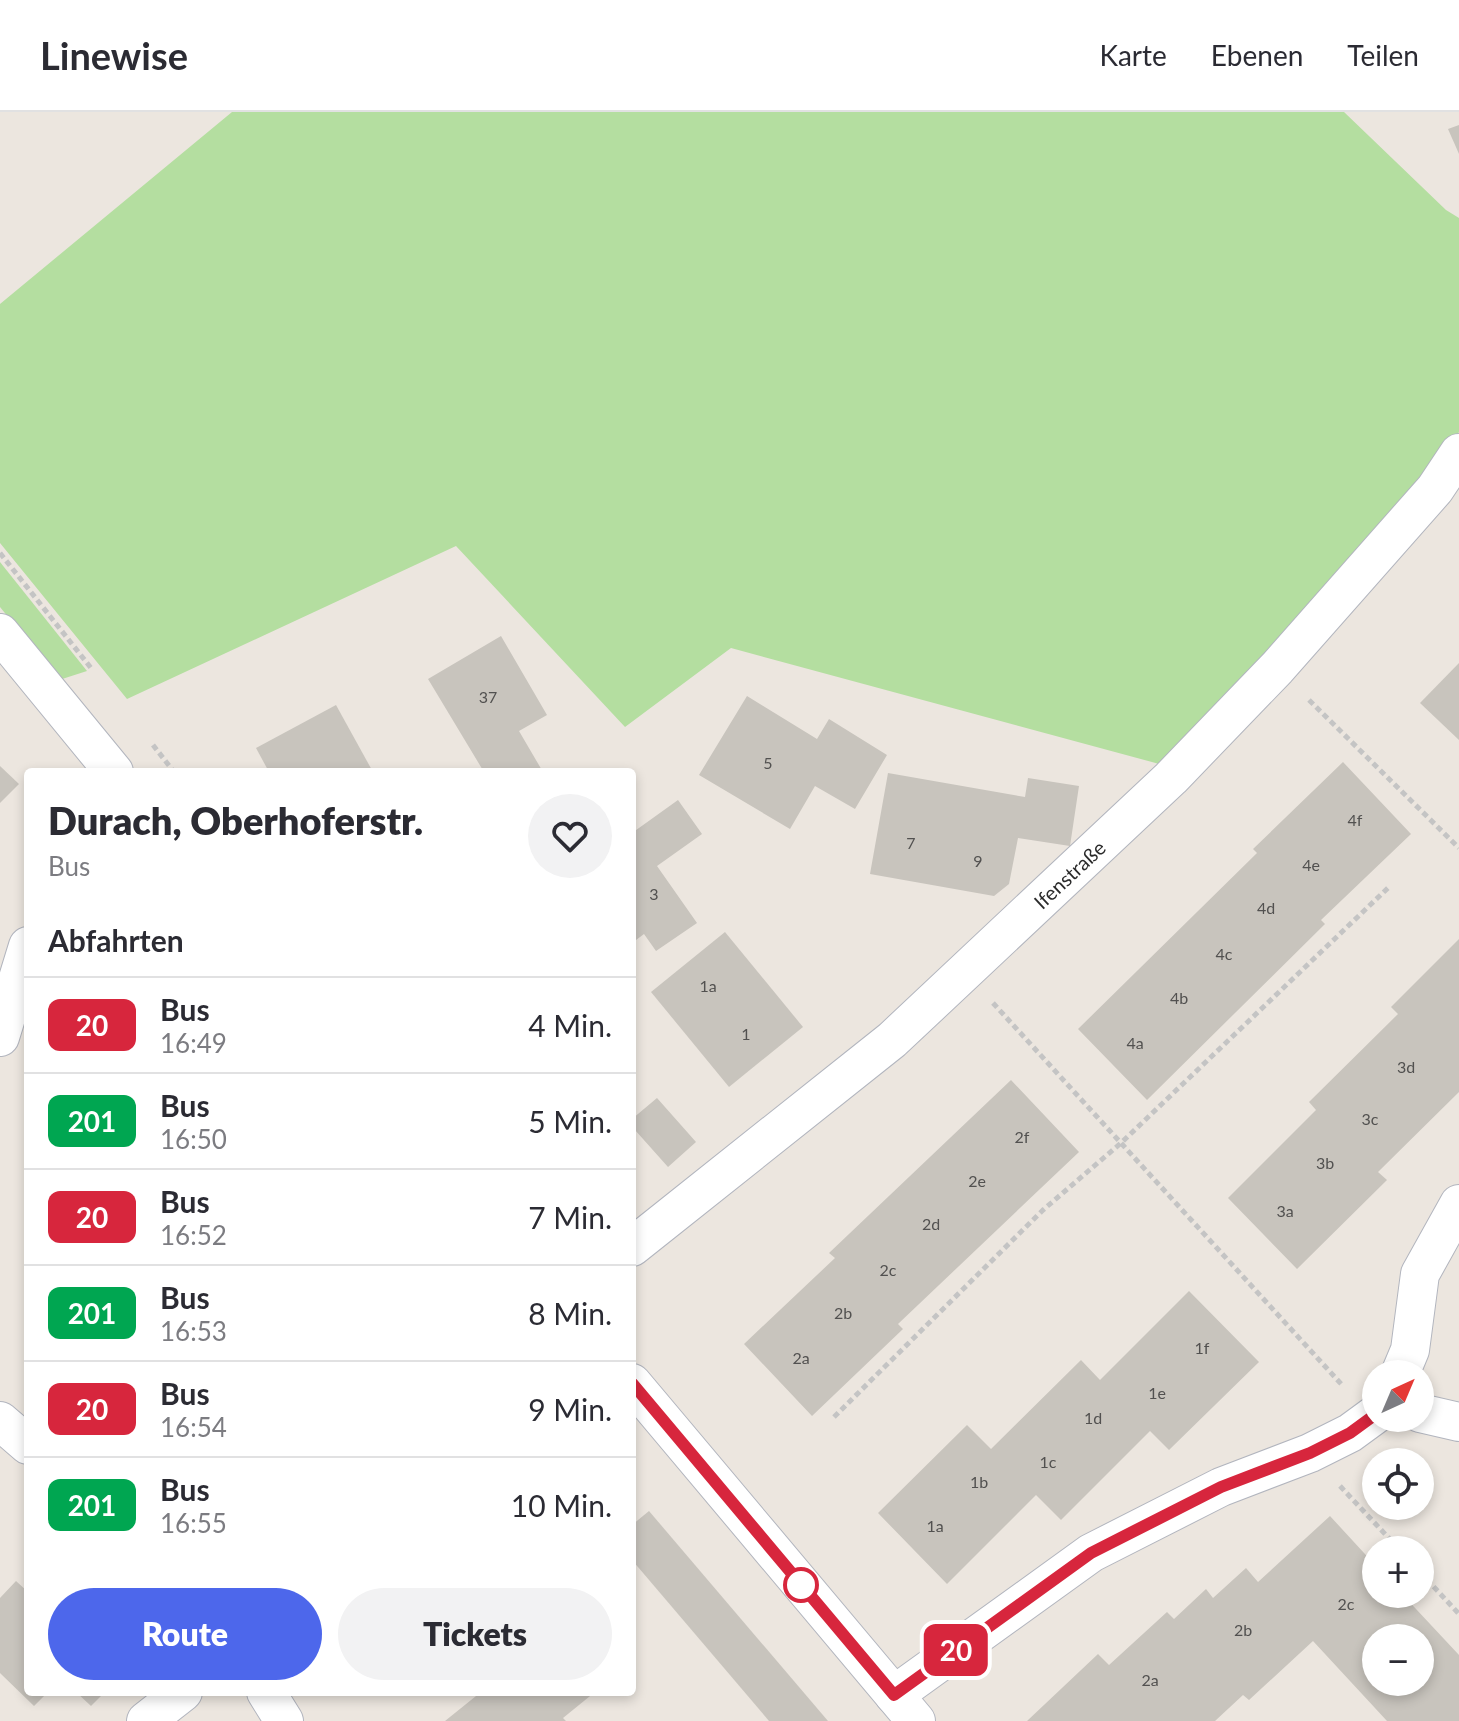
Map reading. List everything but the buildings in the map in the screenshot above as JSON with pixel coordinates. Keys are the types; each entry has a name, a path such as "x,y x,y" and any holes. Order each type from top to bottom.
{"street":[{"name":"Ifenstraße","path":"636,1244 892,1040 1171,778 1277,668 1435,489 1459,453"},
{"path":"0,633 81,755 106,768"},
{"path":"0,1037 24,959"},
{"path":"1406,1360 1410,1350 1420,1274 1459,1204"},
{"path":"636,1388 905,1708 1091,1553 1221,1487 1310,1453 1362,1424"},
{"path":"1434,1416 1459,1422"},
{"path":"0,1421 24,1442"},
{"path":"146,1721 178,1696"},
{"path":"268,1696 284,1721"}],"path":[{"path":"0,553 95,672"},
{"path":"1277,668 1459,848"},
{"path":"149,740 171,768"},
{"path":"834,1417 1043,1210 1121,1143 1390,886"},
{"path":"965,973 1362,1402"},
{"path":"1310,1453 1387,1536"},
{"path":"1434,1587 1459,1614"}],"green space":[{"path":"232,112 1344,112 1446,210 1459,218 1459,432 1425,480 1163,765 731,648 625,727 456,546 127,699 0,543 0,304"},
{"path":"0,562 87,671 59,680 0,607"}],"bus line":[{"name":"20","path":"636,1388 894,1695 1091,1553 1221,1487 1310,1453 1362,1424"}]}
